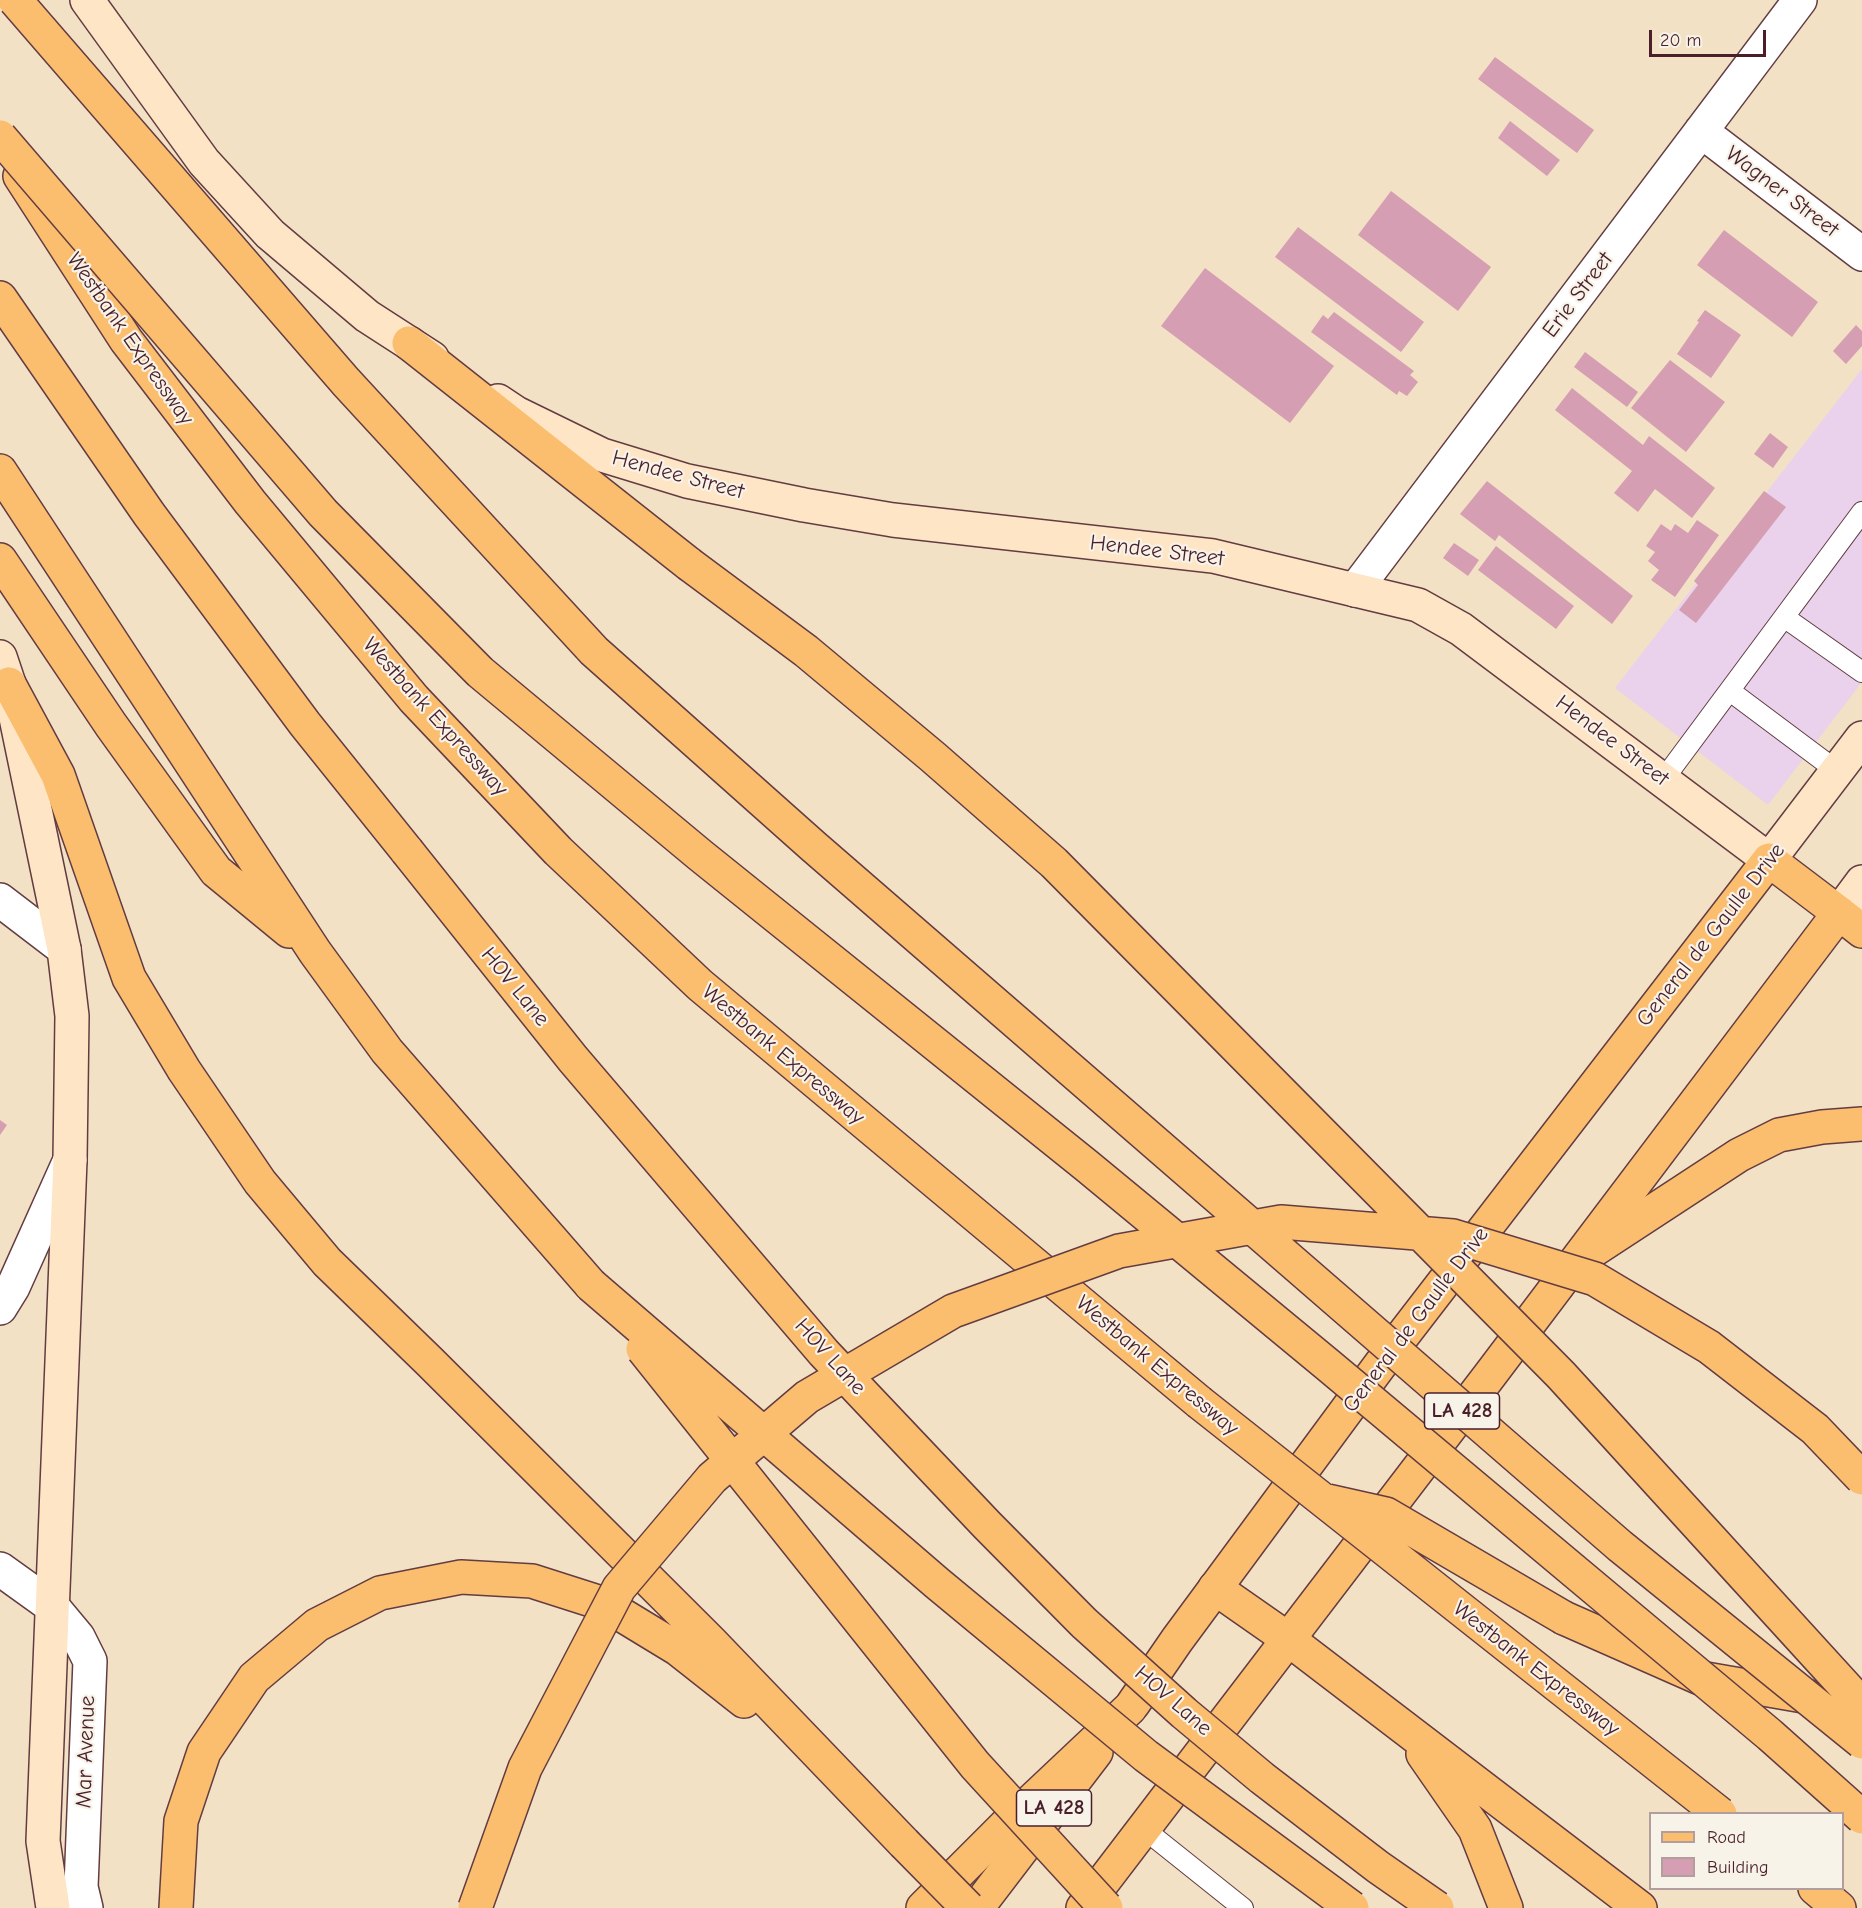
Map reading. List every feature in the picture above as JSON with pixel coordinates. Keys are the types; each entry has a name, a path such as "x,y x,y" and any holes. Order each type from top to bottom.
{"main road":[{"path":"15,0 346,382 594,651 813,846 1620,1546 1862,1742"},
{"path":"87,0 204,162 270,234 367,316 409,343 690,564 806,651 933,757 1054,863 1562,1375 1862,1705"},
{"path":"0,137 323,513 480,672 700,855 1087,1166 1301,1343 1770,1735 1862,1817"},
{"name":"Westbank Expressway","path":"0,145 126,340 250,502 414,699 558,851 699,985 1190,1395 1717,1812"},
{"name":"HOV Lane","path":"0,298 149,514 305,724 588,1076 824,1353 987,1526 1084,1623 1184,1713 1271,1785 1378,1867 1437,1908"},
{"name":"Hendee Street","path":"409,343 526,417 603,455 687,481 804,505 893,520 1213,556 1418,605 1461,629 1850,922"},
{"path":"0,471 315,952 387,1051 591,1285 975,1765 1106,1908"},
{"path":"0,560 111,725 216,871 315,952"},
{"path":"4,671 64,950 72,1016 70,1160 53,1607"},
{"path":"4,671 58,775 129,978 184,1070 260,1182 327,1262 711,1642 797,1734 968,1908"},
{"name":"General de Gaulle Drive","path":"977,1908 1130,1708 1215,1588 1380,1365 1862,738"},
{"name":"LA 428","path":"1083,1908 1576,1261 1850,922 1862,882"},
{"path":"1576,1261 1739,1155 1779,1135 1822,1127 1862,1124"},
{"path":"475,1908 525,1768 619,1588 712,1478 807,1397 954,1311 1119,1251 1281,1222 1453,1236 1595,1280 1708,1347 1815,1429 1862,1478"},
{"path":"591,1285 937,1583 1146,1756 1352,1908"},
{"path":"1321,1499 1386,1514 1564,1617 1700,1678 1824,1700 1862,1697"},
{"path":"176,1908 181,1821 204,1752 254,1678 317,1625 380,1593 461,1577 532,1581 604,1604 678,1649 747,1703 797,1734"},
{"path":"1215,1588 1288,1639 1640,1908"},
{"name":"Mar Avenue","path":"53,1607 43,1841 53,1908"},
{"path":"923,1908 1007,1824 1130,1708"},
{"path":"1407,1730 1475,1829 1506,1908"},
{"path":"1817,1890 1839,1908"}],"street":[{"name":"Erie Street","path":"1356,590 1800,0"},
{"name":"Wagner Street","path":"1701,131 1862,254"},
{"path":"0,900 64,950"},
{"path":"0,1308 13,1287 70,1160"},
{"name":"Mar Avenue","path":"0,1569 53,1607 78,1637 90,1661 81,1887 86,1908"}],"lane":[{"path":"1663,780 1862,512"},
{"path":"1784,617 1862,672"},
{"path":"1730,692 1837,771"},
{"path":"1144,1828 1243,1908"}],"shaded area":[{"path":"1862,369 1862,682 1768,805 1615,688"}],"building":[{"path":"1495,57 1594,130 1577,153 1478,79"},
{"path":"1510,121 1560,160 1547,176 1498,138"},
{"path":"1391,191 1491,267 1458,311 1358,235"},
{"path":"1298,227 1424,322 1401,352 1275,257"},
{"path":"1724,230 1818,302 1792,337 1697,265"},
{"path":"1205,268 1334,366 1290,423 1161,326"},
{"path":"1705,310 1741,335 1711,378 1677,354"},
{"path":"1334,312 1414,371 1410,375 1418,382 1407,396 1399,391 1397,395 1311,332 1323,315 1328,319"},
{"path":"1856,325 1862,331 1862,346 1846,364 1833,351"},
{"path":"1585,352 1638,392 1627,407 1574,367"},
{"path":"1670,360 1725,402 1686,452 1631,408"},
{"path":"1572,388 1643,445 1649,436 1715,488 1692,518 1655,489 1638,512 1614,493 1632,471 1555,410"},
{"path":"1770,433 1788,447 1773,468 1754,454"},
{"path":"1487,481 1633,596 1612,624 1499,535 1495,541 1460,514"},
{"path":"1764,491 1786,507 1696,623 1679,610 1698,585 1694,581"},
{"path":"1697,520 1719,535 1675,597 1651,580 1659,570 1648,561 1655,552 1646,546 1661,524 1671,531 1675,524 1688,533"},
{"path":"1454,543 1479,560 1468,576 1443,558"},
{"path":"1496,546 1574,606 1556,629 1478,570"},
{"path":"0,1120 7,1125 0,1135"}]}
